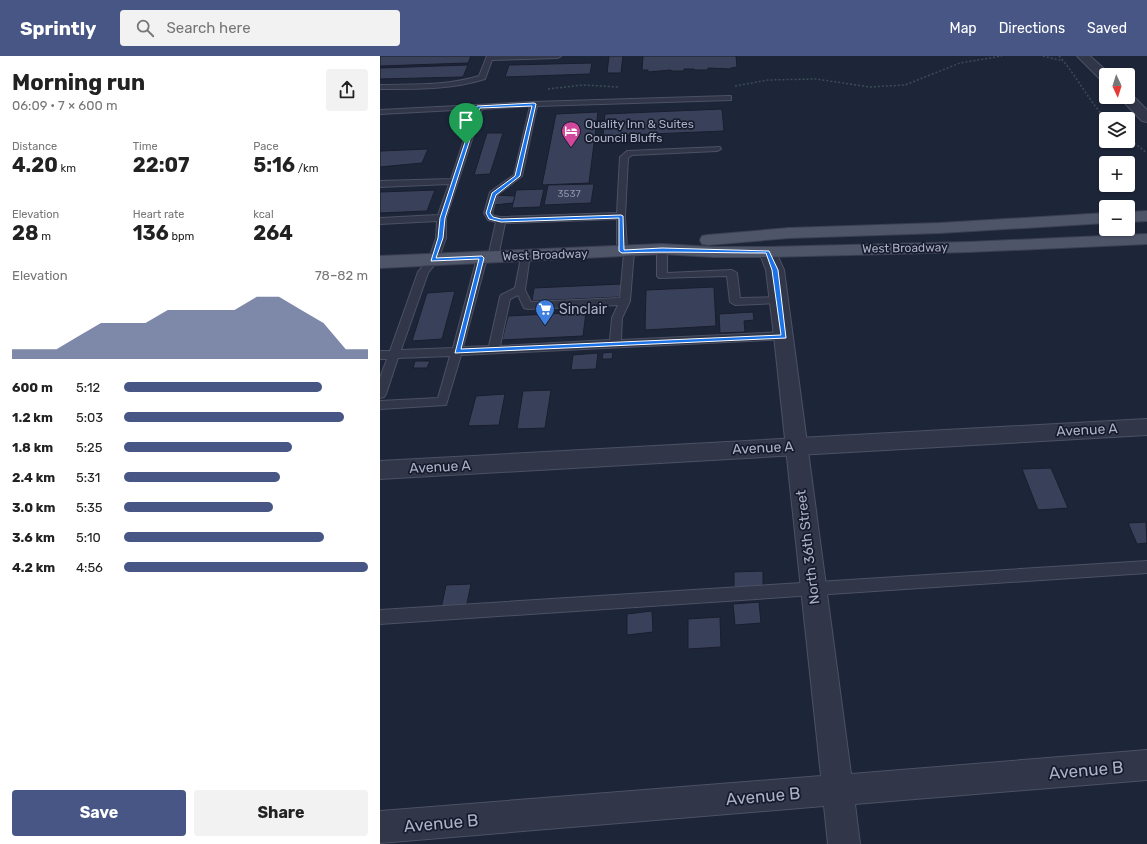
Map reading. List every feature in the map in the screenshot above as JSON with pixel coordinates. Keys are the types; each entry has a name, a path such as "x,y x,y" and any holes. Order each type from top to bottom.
{"main road":[{"path":"1135,217 1147,216"},
{"name":"West Broadway","path":"662,249 710,240 769,234 940,228 1099,218"},
{"name":"West Broadway","path":"380,262 662,249 708,252 768,252 969,247 1147,239"}],"street":[{"path":"1083,56 1099,71"},
{"path":"1133,104 1147,118"},
{"name":"North 36th Street","path":"768,252 775,270 784,336 844,844"},
{"name":"Avenue A","path":"380,470 1147,427"},
{"name":"Avenue B","path":"380,827 1147,766"}],"lane":[{"path":"380,87 447,84 475,80 482,77 490,57 558,56"},
{"path":"380,112 534,104 728,98"},
{"path":"534,104 518,176 493,194 488,213 491,218 501,220 621,216"},
{"path":"380,394 423,272 433,260 440,238 442,218 479,107"},
{"path":"615,344 617,318 624,301 626,251 621,216 624,157 630,153 717,149"},
{"path":"380,184 454,181"},
{"path":"380,221 442,218"},
{"path":"380,405 442,402 501,220"},
{"path":"662,249 662,276 732,273 735,302 779,300"},
{"path":"526,255 520,290 528,306 624,301"},
{"path":"494,350 499,320 505,297 520,290"},
{"path":"380,355 784,336"},
{"path":"380,617 1147,567"}],"path":[{"path":"734,86 768,80 816,79 870,87 905,85 960,63 1002,56"},
{"path":"1043,56 1063,61"},
{"path":"1058,56 1075,75 1089,100 1100,112"},
{"path":"1135,144 1147,153"}],"building":[{"path":"380,56 471,56 468,63 380,66"},
{"path":"609,56 623,56 621,73 607,73"},
{"path":"643,56 736,56 737,67 731,69 708,68 708,70 684,69 684,71 671,70 648,72 648,70 642,70"},
{"path":"592,63 590,74 505,77 509,65"},
{"path":"468,65 463,77 380,79 380,68"},
{"path":"722,109 724,131 603,136 605,114"},
{"name":"Quality Inn & Suites Council Bluffs","path":"598,112 589,183 542,185 556,114"},
{"path":"487,133 503,133 490,174 474,175"},
{"path":"428,149 422,163 380,167 380,151"},
{"path":"594,184 591,203 544,205 548,185"},
{"path":"544,189 540,207 512,208 516,190"},
{"path":"435,190 427,211 380,213 380,192"},
{"path":"497,195 515,196 513,203 494,205"},
{"path":"621,284 620,297 532,301 534,288"},
{"path":"714,287 716,326 645,330 646,290"},
{"path":"455,291 442,339 412,341 427,293"},
{"name":"Sinclair","path":"586,312 583,336 502,340 508,316"},
{"path":"753,312 754,320 744,321 745,332 720,333 719,314"},
{"path":"613,352 612,359 602,359 603,353"},
{"path":"598,353 596,369 571,370 573,355"},
{"path":"415,361 430,361 427,368 413,368"},
{"path":"551,390 545,428 517,429 523,391"},
{"path":"505,394 499,425 468,426 476,396"},
{"path":"1051,468 1068,508 1038,510 1022,469"},
{"path":"1146,522 1147,543 1137,544 1128,523"},
{"path":"763,571 763,586 734,587 734,572"},
{"path":"471,584 466,608 441,609 446,585"},
{"path":"759,602 761,623 735,625 733,604"},
{"path":"652,611 653,632 627,635 627,614"},
{"path":"720,617 721,647 688,649 688,619"}],"place":[{"name":"Quality Inn & Suites Council Bluffs","path":"571,148"},
{"name":"Sinclair","path":"545,326"}],"route":[{"path":"534,104 518,176 493,194 488,213 491,218 501,220 621,216 622,251 662,249 714,252 768,252 775,270 784,336 457,352 482,258 433,260 440,238 442,218 466,144 479,107 534,104"}]}
